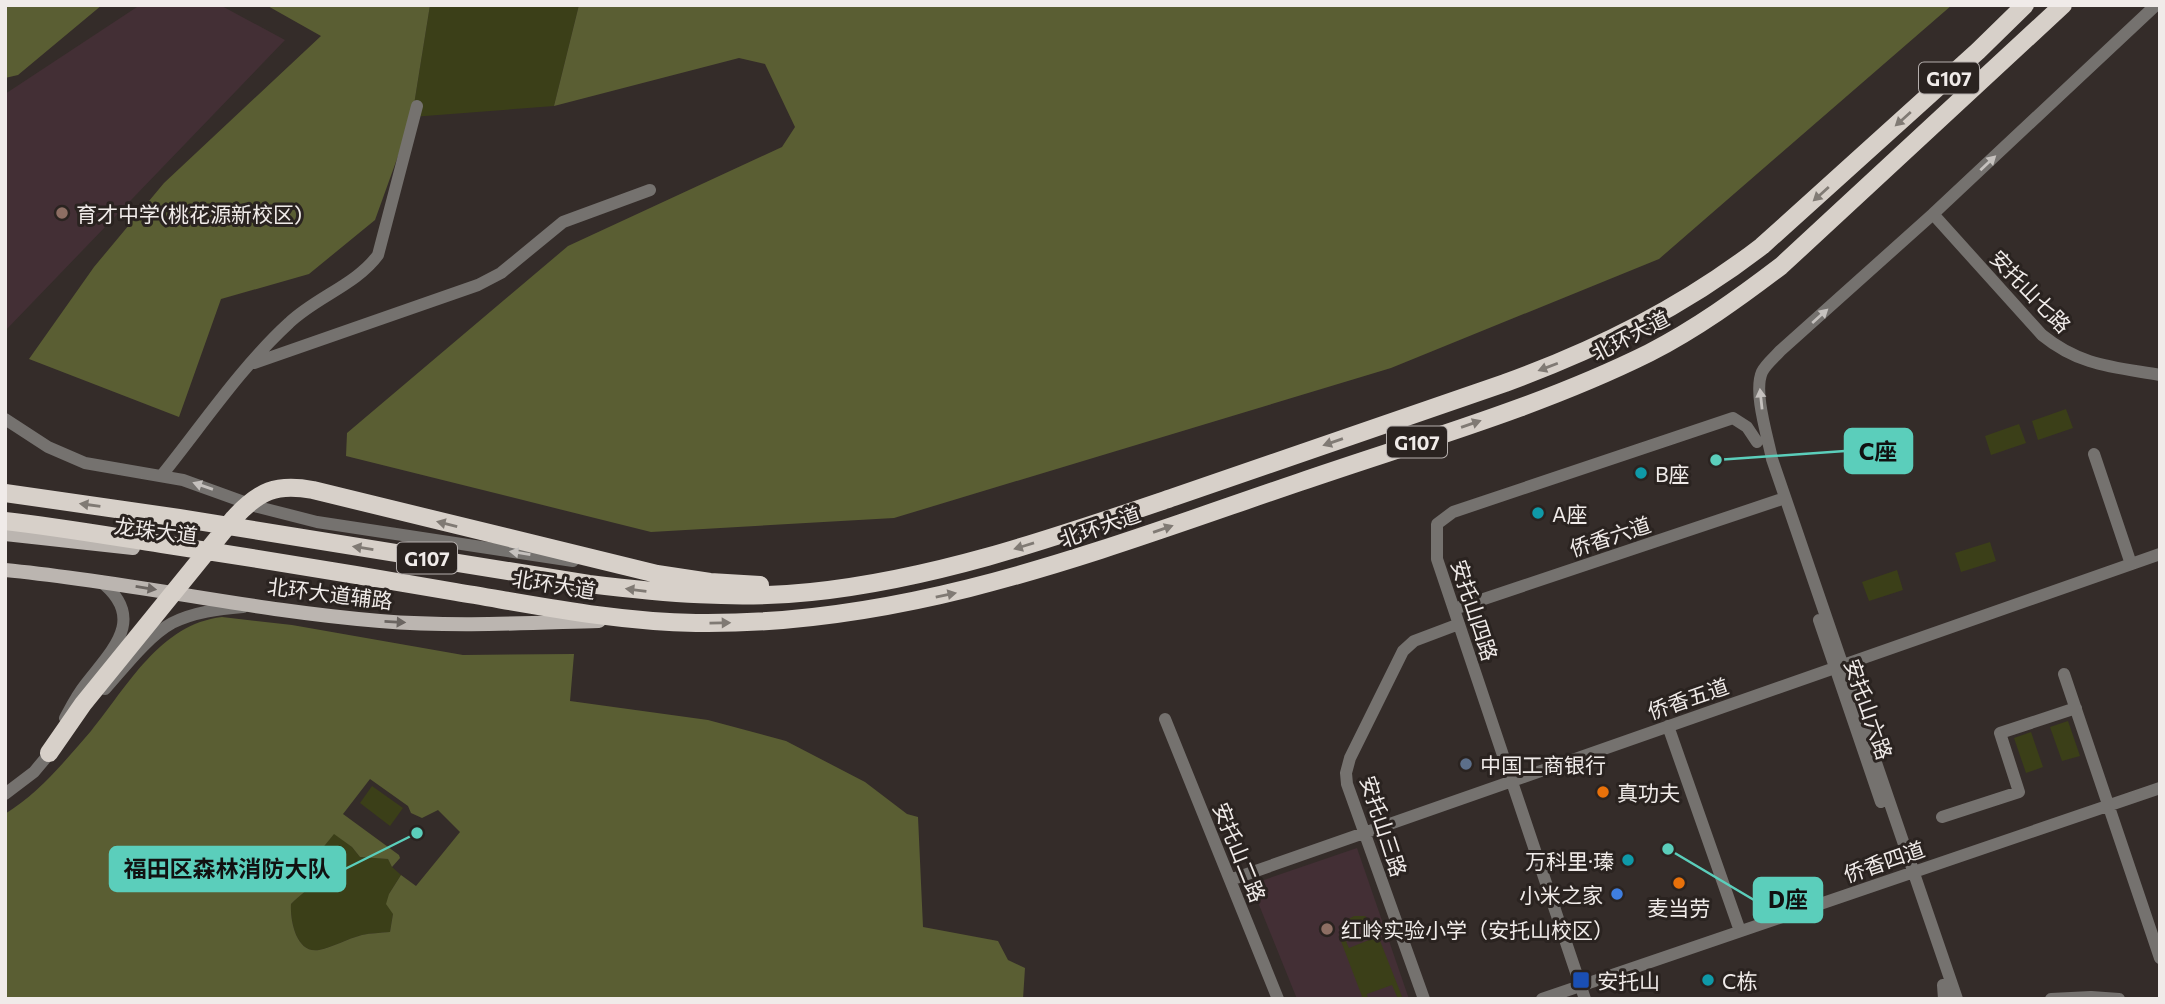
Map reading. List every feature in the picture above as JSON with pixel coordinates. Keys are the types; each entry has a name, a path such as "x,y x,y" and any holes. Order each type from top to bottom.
{"highway":[{"name":"北环大道","path":"5,494 657,593 756,596 851,587 946,568 1082,528 1505,383 1562,362 1645,323 1727,272 1762,246 1978,51 2025,5"},
{"name":"北环大道","path":"5,521 302,566 564,610 652,621 703,623 834,616 956,593 1076,558 1489,417 1593,379 1652,352 1741,297 1781,266 2063,5"},
{"path":"49,753 83,704 250,502 267,491 287,487 330,494 657,574 710,582 851,587"}],"main road":[{"name":"龙珠大道","path":"5,534 302,566"},
{"name":"北环大道辅路","path":"5,570 378,621 433,624 652,621"}],"street":[{"path":"1933,214 2156,5"},
{"path":"162,475 250,364 290,322 360,273 378,255 417,106"},
{"path":"250,364 478,285 501,274 563,222 650,190"},
{"name":"安托山六路","path":"1933,214 1769,362 1762,373 1760,399 1763,440 1779,500 1946,980 1957,999"},
{"name":"安托山七路","path":"1933,214 2054,345 2083,360 2160,375"},
{"name":"安托山四路","path":"1585,999 1437,559 1437,524 1453,512 1733,418 1763,440"},
{"path":"5,419 64,456 104,468 187,481 258,507 317,522 612,565"},
{"name":"安托山六路","path":"1763,440 1772,459 1838,665"},
{"path":"2094,454 2131,564"},
{"name":"侨香六道","path":"1454,609 1779,500"},
{"name":"侨香五道","path":"1230,880 2160,554"},
{"path":"49,753 75,700 114,648 125,625 121,604 110,589 99,581"},
{"path":"5,794 34,772 164,628 210,611 257,605"},
{"name":"安托山三路","path":"1424,999 1347,784 1346,773 1350,758 1403,650 1414,641 1459,624"},
{"path":"2064,674 2160,958"},
{"path":"1942,817 2019,792 2000,733 2076,708"},
{"name":"安托山二路","path":"1166,719 1278,999"},
{"path":"1668,726 1740,931"},
{"name":"侨香四道","path":"1542,999 2160,788"},
{"path":"1946,980 1966,999"},
{"name":"安托山六路","path":"1946,980 1946,999"},
{"path":"2051,999 2119,999"}],"shaded area":[{"name":"育才中学(桃花源新校区)","path":"140,5 220,5 285,40 5,331 5,94"},
{"name":"红岭实验小学（安托山校区）","path":"1357,848 1409,999 1297,999 1253,890 1255,883"}],"green space":[{"path":"5,5 102,5 18,75 5,78"},
{"path":"266,5 430,5 412,117 375,220 309,274 221,299 179,417 29,359 94,267 164,183 321,36"},
{"path":"430,5 579,5 554,106 412,117"},
{"path":"579,5 1952,5 1659,259 1391,368 894,518 651,532 346,456 347,433 568,246 782,147 795,127 765,64 739,58 554,106"},
{"path":"2066,409 2073,428 2038,440 2032,421"},
{"path":"2019,424 2026,443 1991,455 1985,436"},
{"path":"1990,542 1996,561 1961,572 1955,553"},
{"path":"1897,570 1903,590 1869,601 1862,582"},
{"path":"222,617 292,625 463,655 574,654 570,701 708,720 786,741 865,782 907,814 918,817 923,927 998,941 1008,960 1025,968 1023,999 5,999 5,814 29,796 61,765 147,660 180,632 200,622","holes":["370,779 408,806 411,813 422,818 438,810 460,832 416,886 401,875 386,904 393,914 390,932 362,935 319,950 305,947 293,927 291,904 316,882 321,870 321,850 334,834 352,847 360,857 388,859 392,867 400,858 343,814"]},
{"path":"2068,721 2080,756 2062,761 2050,727"},
{"path":"2031,732 2043,767 2026,773 2014,738"},
{"path":"372,786 403,808 390,826 360,803"},
{"path":"334,833 360,857 388,859 401,875 389,894 393,914 390,932 362,935 324,949 311,950 305,947 296,934 291,904 316,882 321,870 321,850"},
{"path":"1354,916 1365,916 1373,923 1403,999 1398,999 1392,985 1367,994 1368,999 1363,999 1339,936 1345,921","holes":["1359,920 1369,926 1374,938 1349,948 1345,935 1349,924"]}],"place":[{"name":"育才中学(桃花源新校区)","path":"62,213"},
{"name":"C座","path":"1716,460"},
{"name":"B座","path":"1641,473"},
{"name":"A座","path":"1538,513"},
{"name":"中国工商银行","path":"1466,764"},
{"name":"真功夫","path":"1603,792"},
{"name":"福田区森林消防大队","path":"417,833"},
{"name":"D座","path":"1668,849"},
{"name":"万科里·瑧","path":"1628,860"},
{"name":"麦当劳","path":"1679,883"},
{"name":"小米之家","path":"1617,894"},
{"name":"红岭实验小学（安托山校区）","path":"1327,929"},
{"name":"安托山","path":"1581,980"},
{"name":"C栋","path":"1708,980"}]}
